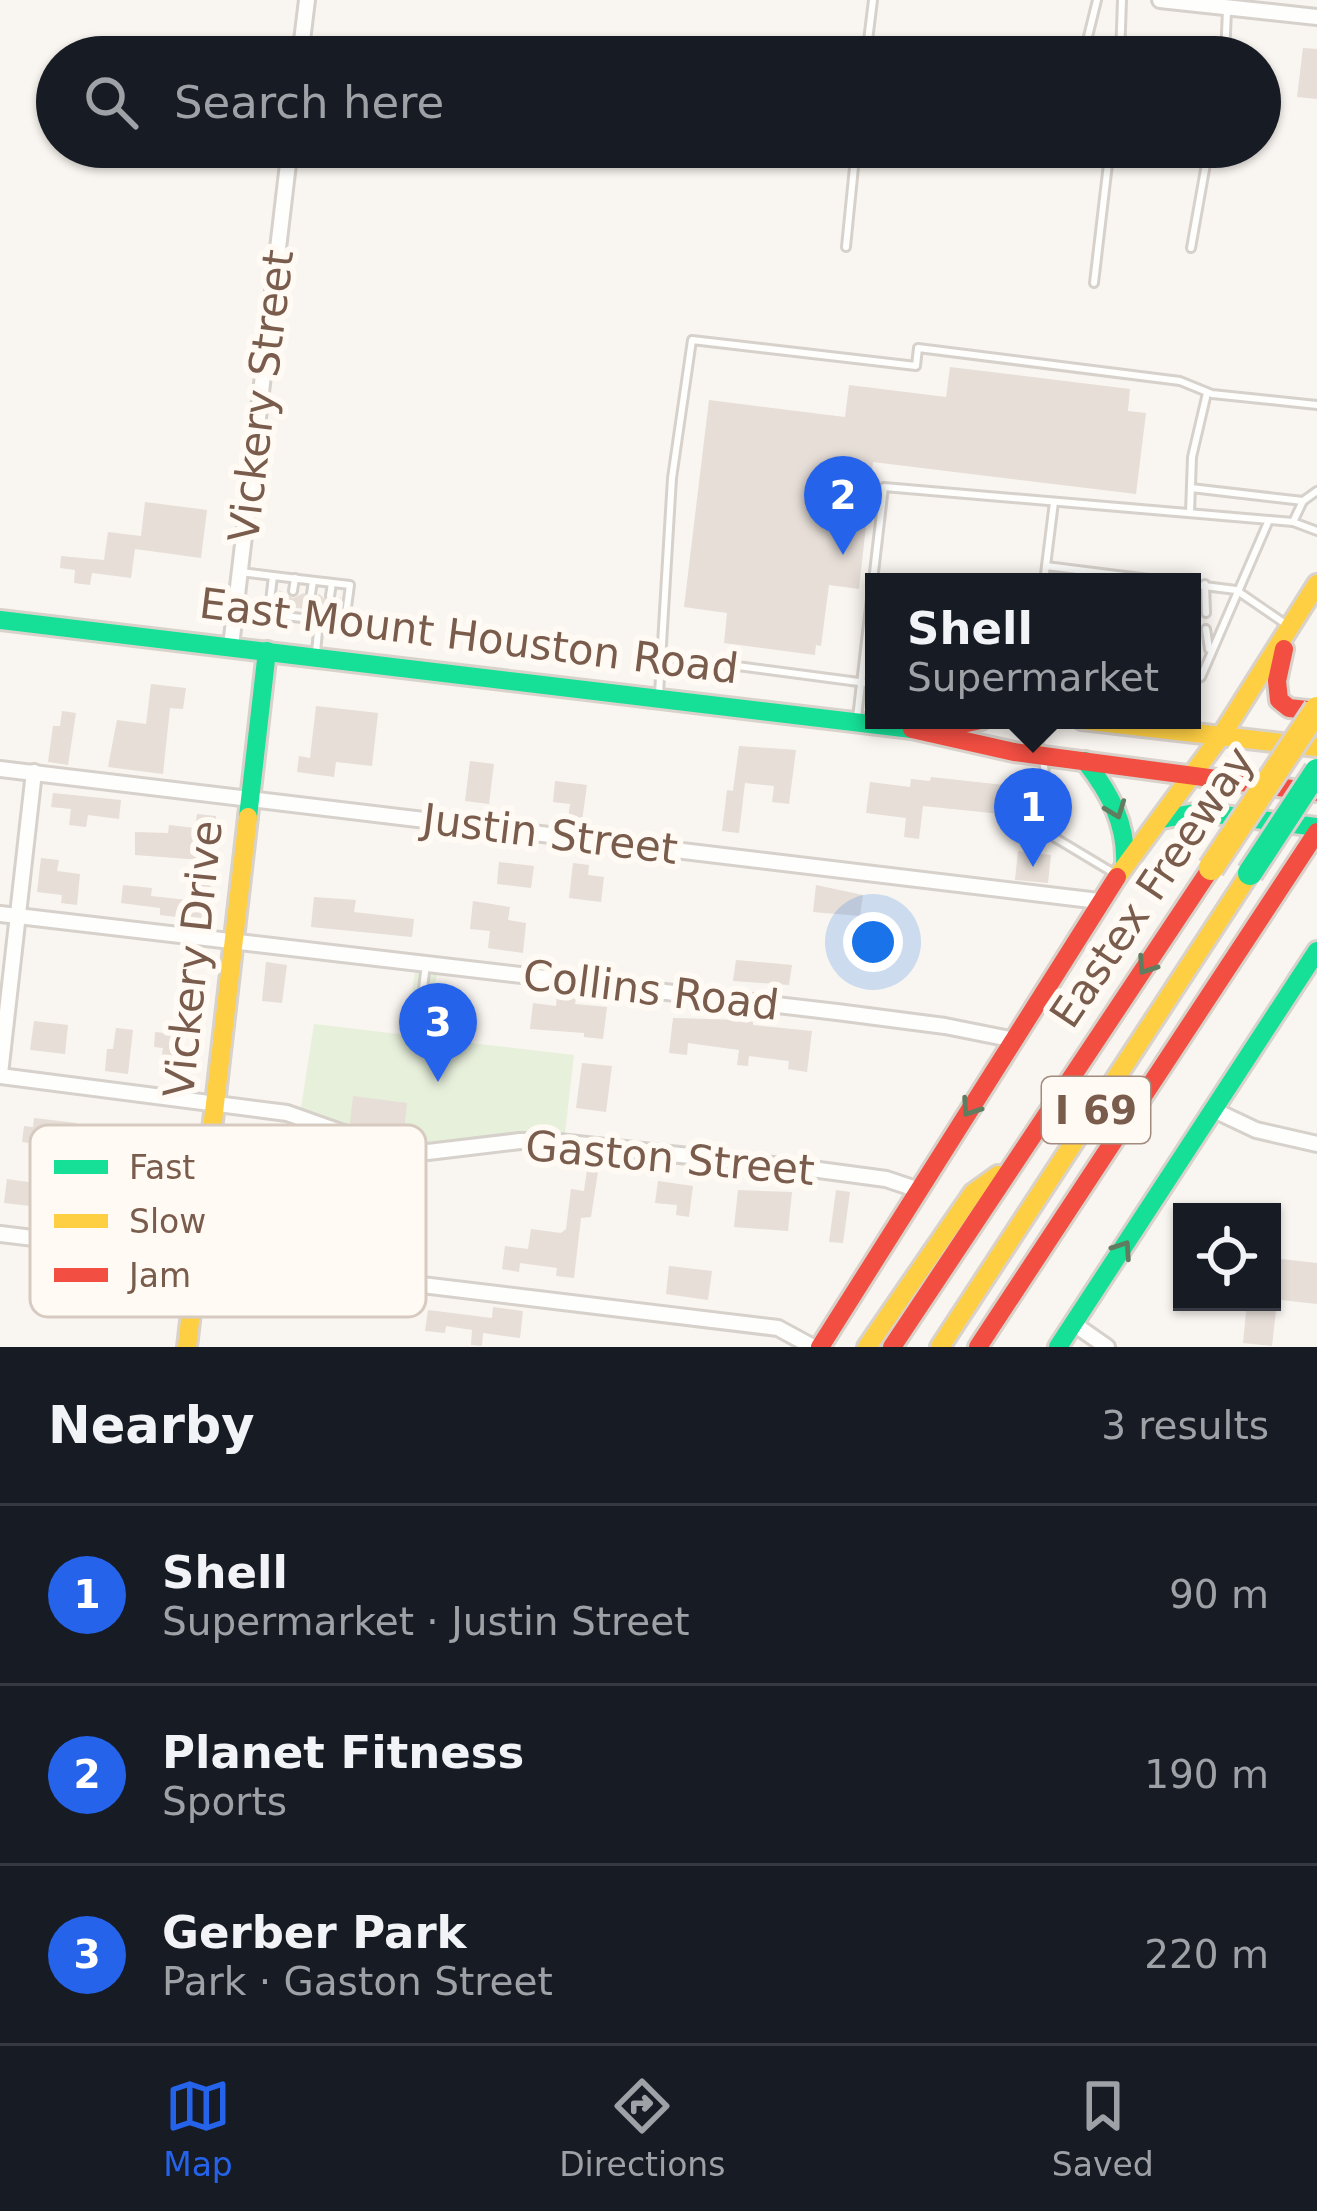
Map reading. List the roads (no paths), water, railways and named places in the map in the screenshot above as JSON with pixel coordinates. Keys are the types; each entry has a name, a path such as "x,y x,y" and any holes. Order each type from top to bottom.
{"main road":[{"path":"816,1347 1099,901 1223,733 1317,584"},
{"name":"East Mount Houston Road","path":"0,620 865,723"},
{"path":"1290,627 1280,659 1277,696 1289,708 1317,710"},
{"name":"Vickery Drive","path":"213,1125 267,650"},
{"name":"Eastex Freeway","path":"892,1347 1317,710"},
{"name":"East Mount Houston Road","path":"920,729 1037,755 1317,792"},
{"name":"East Mount Houston Road","path":"929,730 934,729"},
{"path":"1036,729 1037,755"},
{"path":"1180,729 1317,747"},
{"path":"1085,761 1117,808 1127,851 1121,871"},
{"name":"I 69","path":"940,1347 1317,771"},
{"path":"1160,820 1181,812 1200,812 1317,830"},
{"name":"I 69","path":"978,1347 1317,830"},
{"path":"1058,1347 1317,951"},
{"path":"867,1347 973,1193 1015,1163"},
{"path":"995,1347 1019,1284"},
{"name":"Vickery Drive","path":"187,1347 191,1317"}],"street":[{"path":"303,36 307,0"},
{"path":"1160,0 1298,7 1317,16"},
{"name":"Vickery Street","path":"232,646 288,168"},
{"name":"Justin Street","path":"0,769 1099,901"},
{"path":"0,1075 34,772"},
{"name":"Collins Road","path":"0,914 924,1023 1015,1040"},
{"name":"Gaston Street","path":"0,1075 287,1113 321,1125"},
{"path":"1216,1111 1256,1130 1317,1144"},
{"name":"Gaston Street","path":"426,1149 462,1151 550,1141 841,1173 916,1189"},
{"path":"0,1234 30,1238"},
{"path":"426,1285 778,1328 816,1347"},
{"path":"1074,1324 1106,1347"}],"lane":[{"path":"869,36 873,0"},
{"path":"1088,36 1097,0"},
{"path":"1121,36 1122,0"},
{"path":"1229,36 1233,5"},
{"path":"846,247 854,168"},
{"path":"1094,284 1108,168"},
{"path":"1190,248 1206,168"},
{"path":"659,698 672,478 692,340 916,366 918,348 1180,381 1207,392 1317,405"},
{"path":"1190,513 1192,457 1207,392"},
{"path":"874,573 884,487 1293,522 1317,531"},
{"path":"1191,488 1304,501"},
{"path":"1293,522 1304,501 1317,491"},
{"path":"1045,573 1054,501"},
{"path":"1201,678 1269,520"},
{"path":"1046,566 1108,573"},
{"path":"240,572 350,584 345,622 291,612 277,615 270,601 273,576"},
{"path":"293,591 295,578"},
{"path":"311,593 313,580"},
{"path":"330,596 332,583"},
{"path":"1201,584 1236,590 1290,627"},
{"path":"1205,584 1206,614"},
{"path":"315,656 325,618"},
{"path":"1206,629 1210,652"},
{"path":"856,722 865,648"},
{"path":"661,656 865,682"},
{"path":"1037,755 1048,795"},
{"path":"1046,818 1047,833 1121,871"},
{"path":"417,1038 426,963"}],"place":[{"name":"Planet Fitness","path":"843,555"},
{"name":"Shell","path":"1033,867"},
{"name":"Gerber Park","path":"438,1082"}]}
